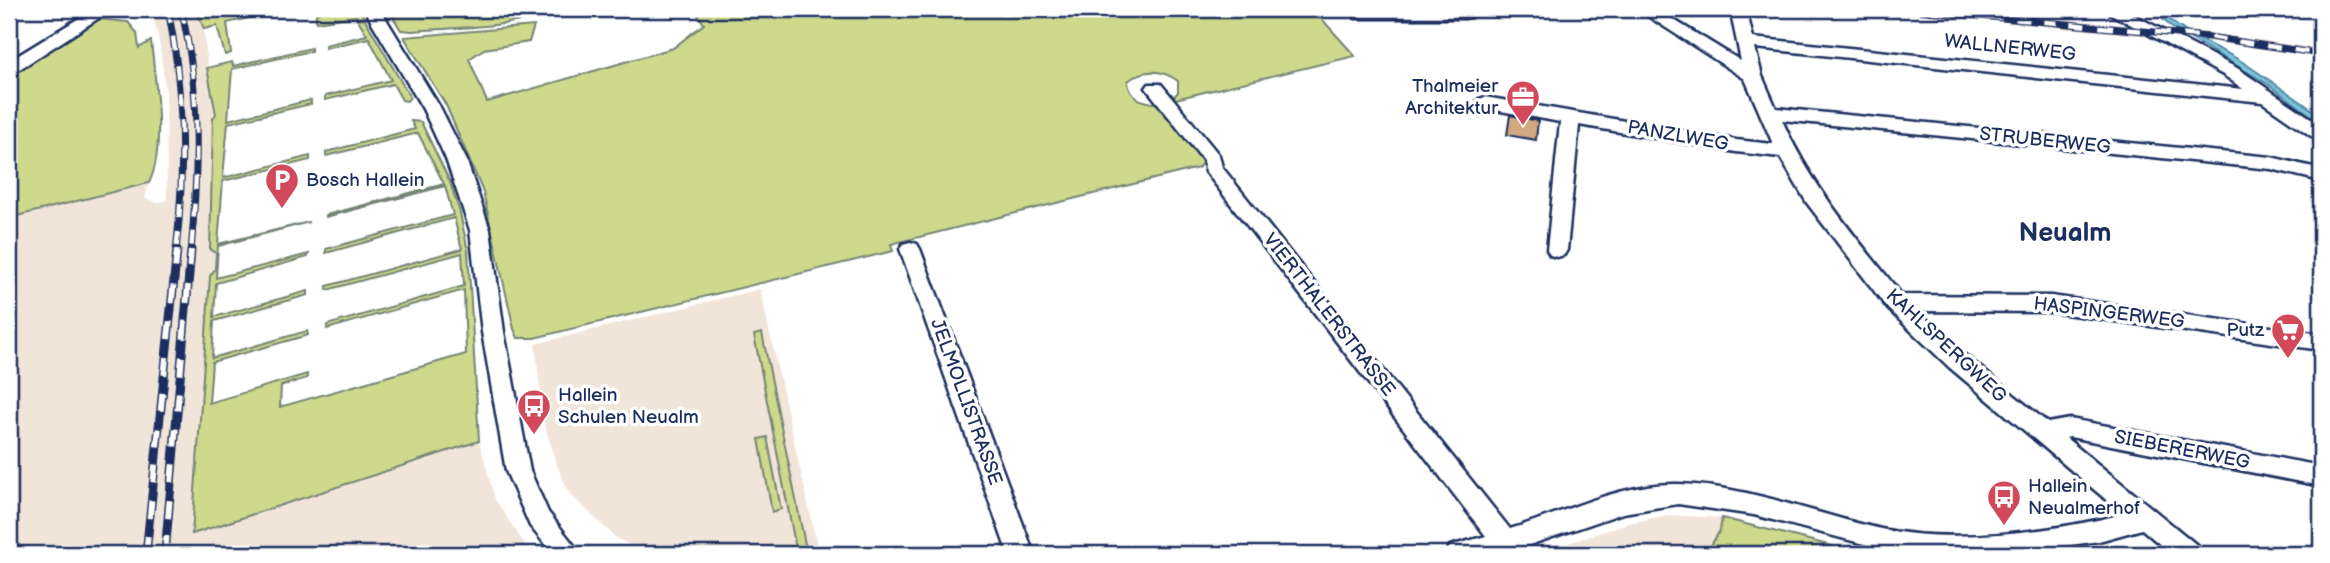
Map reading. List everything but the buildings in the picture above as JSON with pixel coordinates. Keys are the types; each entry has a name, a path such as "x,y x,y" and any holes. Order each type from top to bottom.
{"street":[{"path":"9,68 105,9"},
{"path":"372,9 432,109 456,159 480,230 493,332 518,471 539,519 568,554"},
{"path":"1361,14 1465,13 1468,9"},
{"path":"1645,9 1753,76"},
{"name":"KAHLSPERGWEG","path":"1738,9 1753,76 1786,151 1814,198 1896,303 1957,361 2189,554"},
{"path":"2110,9 2184,45 2271,97 2321,134"},
{"name":"WALLNERWEG","path":"1745,42 2271,97"},
{"name":"VIERTHALERSTRASSE","path":"1155,88 1212,159 1213,169 1506,542"},
{"name":"PANZLWEG","path":"1485,103 1735,146 1786,151"},
{"name":"STRUBERWEG","path":"1769,113 2272,163 2321,175"},
{"path":"1557,250 1570,118"},
{"name":"JELMOLLISTRASSE","path":"910,249 1021,554"},
{"name":"HASPINGERWEG","path":"1896,303 2052,304 2321,342"},
{"name":"SIEBERERWEG","path":"2043,434 2070,428 2321,476"},
{"path":"1459,554 1506,542 1635,499 1675,494 1712,496 1811,519 1879,539 1932,548 2004,544 2117,528 2144,518"}],"shaded area":[{"path":"151,9 196,9 203,25 212,101 215,103 210,250 216,253 215,269 210,276 192,534 479,441 495,499 531,554 9,554 9,218 149,183 145,198 157,203 167,200 166,92 159,41"},
{"path":"1871,9 1949,9 2210,33 2321,49 2321,57 2261,47"},
{"path":"760,289 819,554 648,554 616,538 570,494 558,468 544,423 535,344"},
{"path":"1668,515 1722,518 1720,530 1706,554 1535,554 1629,523"}],"green space":[{"path":"196,9 290,9 227,23 231,53 225,55 217,26 204,29"},
{"path":"327,9 359,9 410,97 407,101 402,100 393,84 325,100 325,96 391,80 369,38 325,48 325,45 367,35 356,16 316,22 316,14"},
{"path":"388,9 558,9 541,16 505,24 412,31 401,30"},
{"path":"694,9 1313,9 1355,56 1171,100 1178,92 1178,81 1165,74 1147,72 1128,81 1134,96 1143,101 1160,104 1205,160 1198,168 891,244 893,251 534,338 518,338 483,192 446,105 404,37 534,26 529,42 484,49 469,59 487,102 673,48 704,24"},
{"path":"98,19 128,22 137,33 139,48 151,41 158,133 154,169 149,183 9,218 9,74"},
{"path":"311,48 311,51 232,69 228,120 311,100 311,104 228,123 223,178 310,156 310,160 223,181 218,244 309,222 218,246 216,278 309,254 308,257 216,283 214,317 308,291 308,295 214,321 212,358 307,331 308,335 212,362 209,403 307,374 307,378 281,386 280,407 466,354 464,290 327,329 327,325 464,286 462,253 327,290 327,286 462,249 454,218 326,253 326,249 453,215 445,186 326,217 444,184 418,133 326,156 326,152 415,129 411,121 421,122 450,182 468,251 479,441 192,534 210,276 215,269 216,253 210,250 213,118 216,114 207,68 232,62 233,66"},
{"path":"762,333 807,554 797,554 754,335"},
{"path":"767,437 781,509 772,512 759,439"},
{"path":"1722,518 1832,546 1843,554 1706,554 1720,530"}],"water":[{"path":"2152,9 2160,9 2187,32 2241,61 2271,81 2321,116 2321,123 2271,86 2171,27"}],"railway":[{"path":"168,9 177,69 181,130 181,192 176,252"},
{"path":"181,9 195,100 195,191 191,252"},
{"path":"1904,9 2209,37 2321,54"},
{"path":"146,554 177,250"},
{"path":"165,554 191,250"}],"place":[{"name":"Thalmeier Architektur","path":"1523,127"},
{"name":"Bosch Hallein","path":"282,210"},
{"name":"Putz","path":"2288,360"},
{"name":"Hallein Schulen Neualm","path":"534,436"},
{"name":"Hallein Neualmerhof","path":"2004,527"}],"district":[{"name":"Neualm","path":"2065,233"}]}
